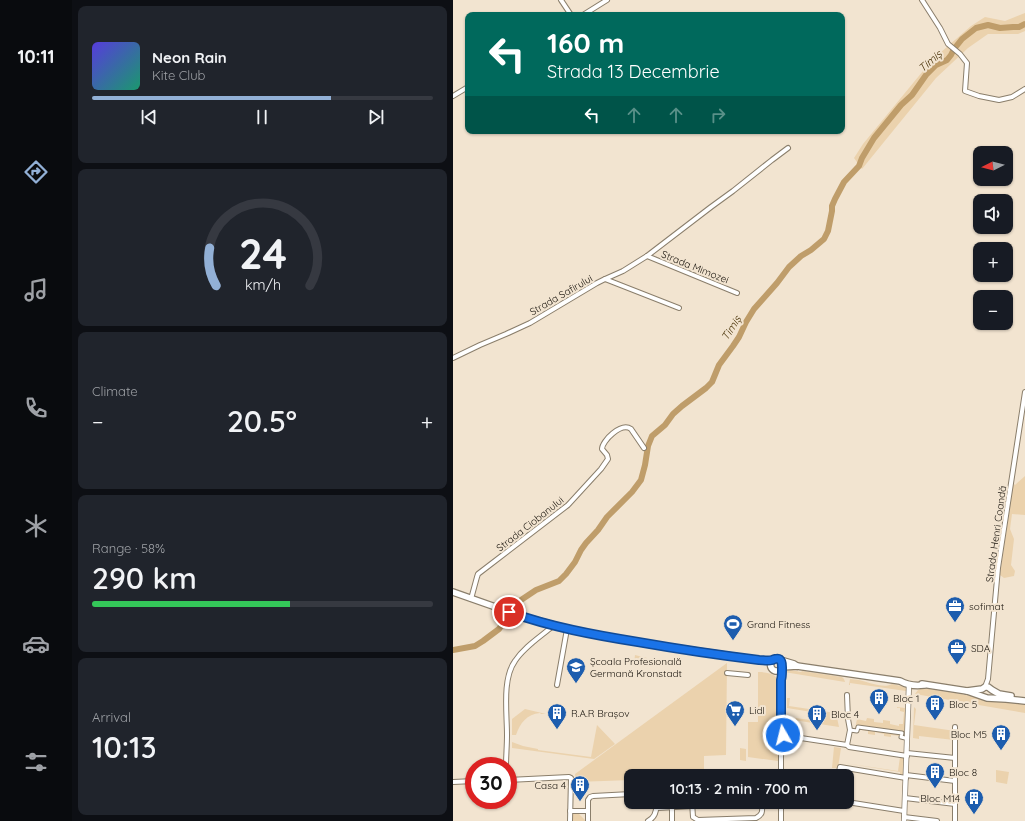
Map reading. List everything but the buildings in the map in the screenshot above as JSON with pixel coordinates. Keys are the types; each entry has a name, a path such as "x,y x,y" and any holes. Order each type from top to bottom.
{"main road":[{"path":"453,592 553,626 648,644 771,663"},
{"path":"771,663 776,659 797,666"},
{"path":"781,660 783,663 782,668"},
{"path":"771,663 773,670 775,671 782,668 797,666 900,681 906,680 918,682 967,691 986,698 1006,698 1025,701"},
{"path":"900,681 905,684 923,684"},
{"path":"986,698 992,695 987,688"},
{"path":"986,698 981,693 987,688"},
{"path":"967,691 987,688 999,694 1025,698"}],"street":[{"path":"561,0 569,12"},
{"path":"588,12 607,0"},
{"path":"922,0 940,28 948,44 961,54 967,63 965,91 979,96 999,100 1012,97 1025,89"},
{"path":"453,96 465,89"},
{"path":"605,280 647,256 788,148"},
{"name":"Strada Mimozei","path":"647,256 737,293"},
{"name":"Strada Safirului","path":"453,358 530,323 605,280 679,308"},
{"name":"Strada Henri Coandă","path":"987,688 998,568 1025,392"},
{"name":"Strada Ciobanului","path":"471,599 478,574 568,506 601,469 608,459 607,455 602,449 602,446 610,435 620,428 628,427 645,448"},
{"path":"506,757 507,676 515,661 522,653 553,626"},
{"path":"557,686 567,629"},
{"path":"781,769 782,668"},
{"path":"775,671 781,680"},
{"path":"727,673 748,675"},
{"path":"909,684 904,819 937,821"},
{"path":"847,695 850,730 847,745"},
{"path":"850,730 857,731 858,727 902,733 901,737 905,738"},
{"path":"955,727 955,821"},
{"path":"781,735 848,745 849,747 955,758"},
{"path":"840,769 840,767 955,781"},
{"path":"517,780 571,778 570,821"},
{"path":"453,782 465,781"},
{"path":"588,821 588,800 590,797 624,794"},
{"path":"905,798 955,804"},
{"path":"854,803 905,811"},
{"path":"648,821 654,816 657,809"},
{"path":"672,809 672,821"},
{"path":"692,809 693,817 698,820 756,818 761,816 762,809"},
{"path":"781,809 781,821"},
{"path":"570,811 588,811"}],"shaded area":[{"path":"1025,13 1025,31 1018,34 988,34 968,48 936,78 862,169 854,158 863,144 932,60 971,26 985,17 1005,21"},
{"path":"1025,476 1025,515 1012,514 1010,529 1014,539 1011,565 1015,571 1014,576 1004,578 1000,575 1013,486"},
{"path":"635,655 647,658 646,666 634,663"},
{"path":"727,663 726,755 704,756 704,769 624,769 624,780 576,782 575,774"},
{"path":"791,670 842,677 845,682 784,672"},
{"path":"758,672 771,674 777,678 778,761 748,757 748,722 758,722"},
{"path":"850,679 885,686 892,684 901,686 906,688 907,694 906,691 850,683 849,685"},
{"path":"922,688 992,700 1025,703 1025,713 915,694"},
{"path":"787,698 790,698 789,706 836,713 839,727 787,719 787,717 811,720 812,712 787,708"},
{"path":"906,705 903,738 900,736 891,735 891,737 884,736 884,734 875,732 875,735 868,734 868,731 855,729 857,719 866,721 867,718 874,719 874,722 883,723 883,720 890,721 890,724 899,726 899,724 903,724 904,712 900,711 900,708 897,707 905,708"},
{"path":"914,707 916,709 914,725 955,731 954,740 919,736 919,739 913,738"},
{"path":"525,709 546,714 540,713 531,715 522,723 516,735 512,735 512,719"},
{"path":"597,725 615,744 594,759 512,748 512,742 538,750 591,757"},
{"path":"834,747 841,748 838,768 832,768"},
{"path":"740,748 746,749 746,761 740,760"},
{"path":"900,757 904,758 903,775 900,774 900,772 844,763 898,771"},
{"path":"996,770 1009,772 1007,784 996,782"},
{"path":"571,812 578,813 586,821 571,821"}],"waterway":[{"name":"Timiș","path":"453,650 475,646 483,641 499,629 521,600 536,590 559,581 566,574 586,543 607,517 632,492 641,480 648,446 652,436 665,425 673,414 712,382 719,365 739,337 754,309 789,267 824,239 828,231 832,206 844,182 859,166 874,138 901,105 912,95 926,75 936,65 947,60 962,39 976,28 988,25 1000,28 1019,27 1025,24"}],"place":[{"name":"sofimat","path":"955,623"},
{"name":"Grand Fitness","path":"733,641"},
{"name":"SDA","path":"957,665"},
{"name":"Școala Profesională Germană Kronstadt","path":"576,684"},
{"name":"Bloc 1","path":"879,715"},
{"name":"Bloc 5","path":"935,721"},
{"name":"Lidl","path":"735,727"},
{"name":"R.A.R Brașov","path":"557,730"},
{"name":"Bloc 4","path":"817,731"},
{"name":"Bloc M5","path":"1001,751"},
{"name":"Bloc 8","path":"935,789"},
{"name":"Casa 4","path":"580,802"},
{"name":"Bloc M14","path":"974,815"}],"route":[{"path":"509,612 567,629 620,640 759,660 779,659 783,664 781,680 781,735 783,735"}]}
